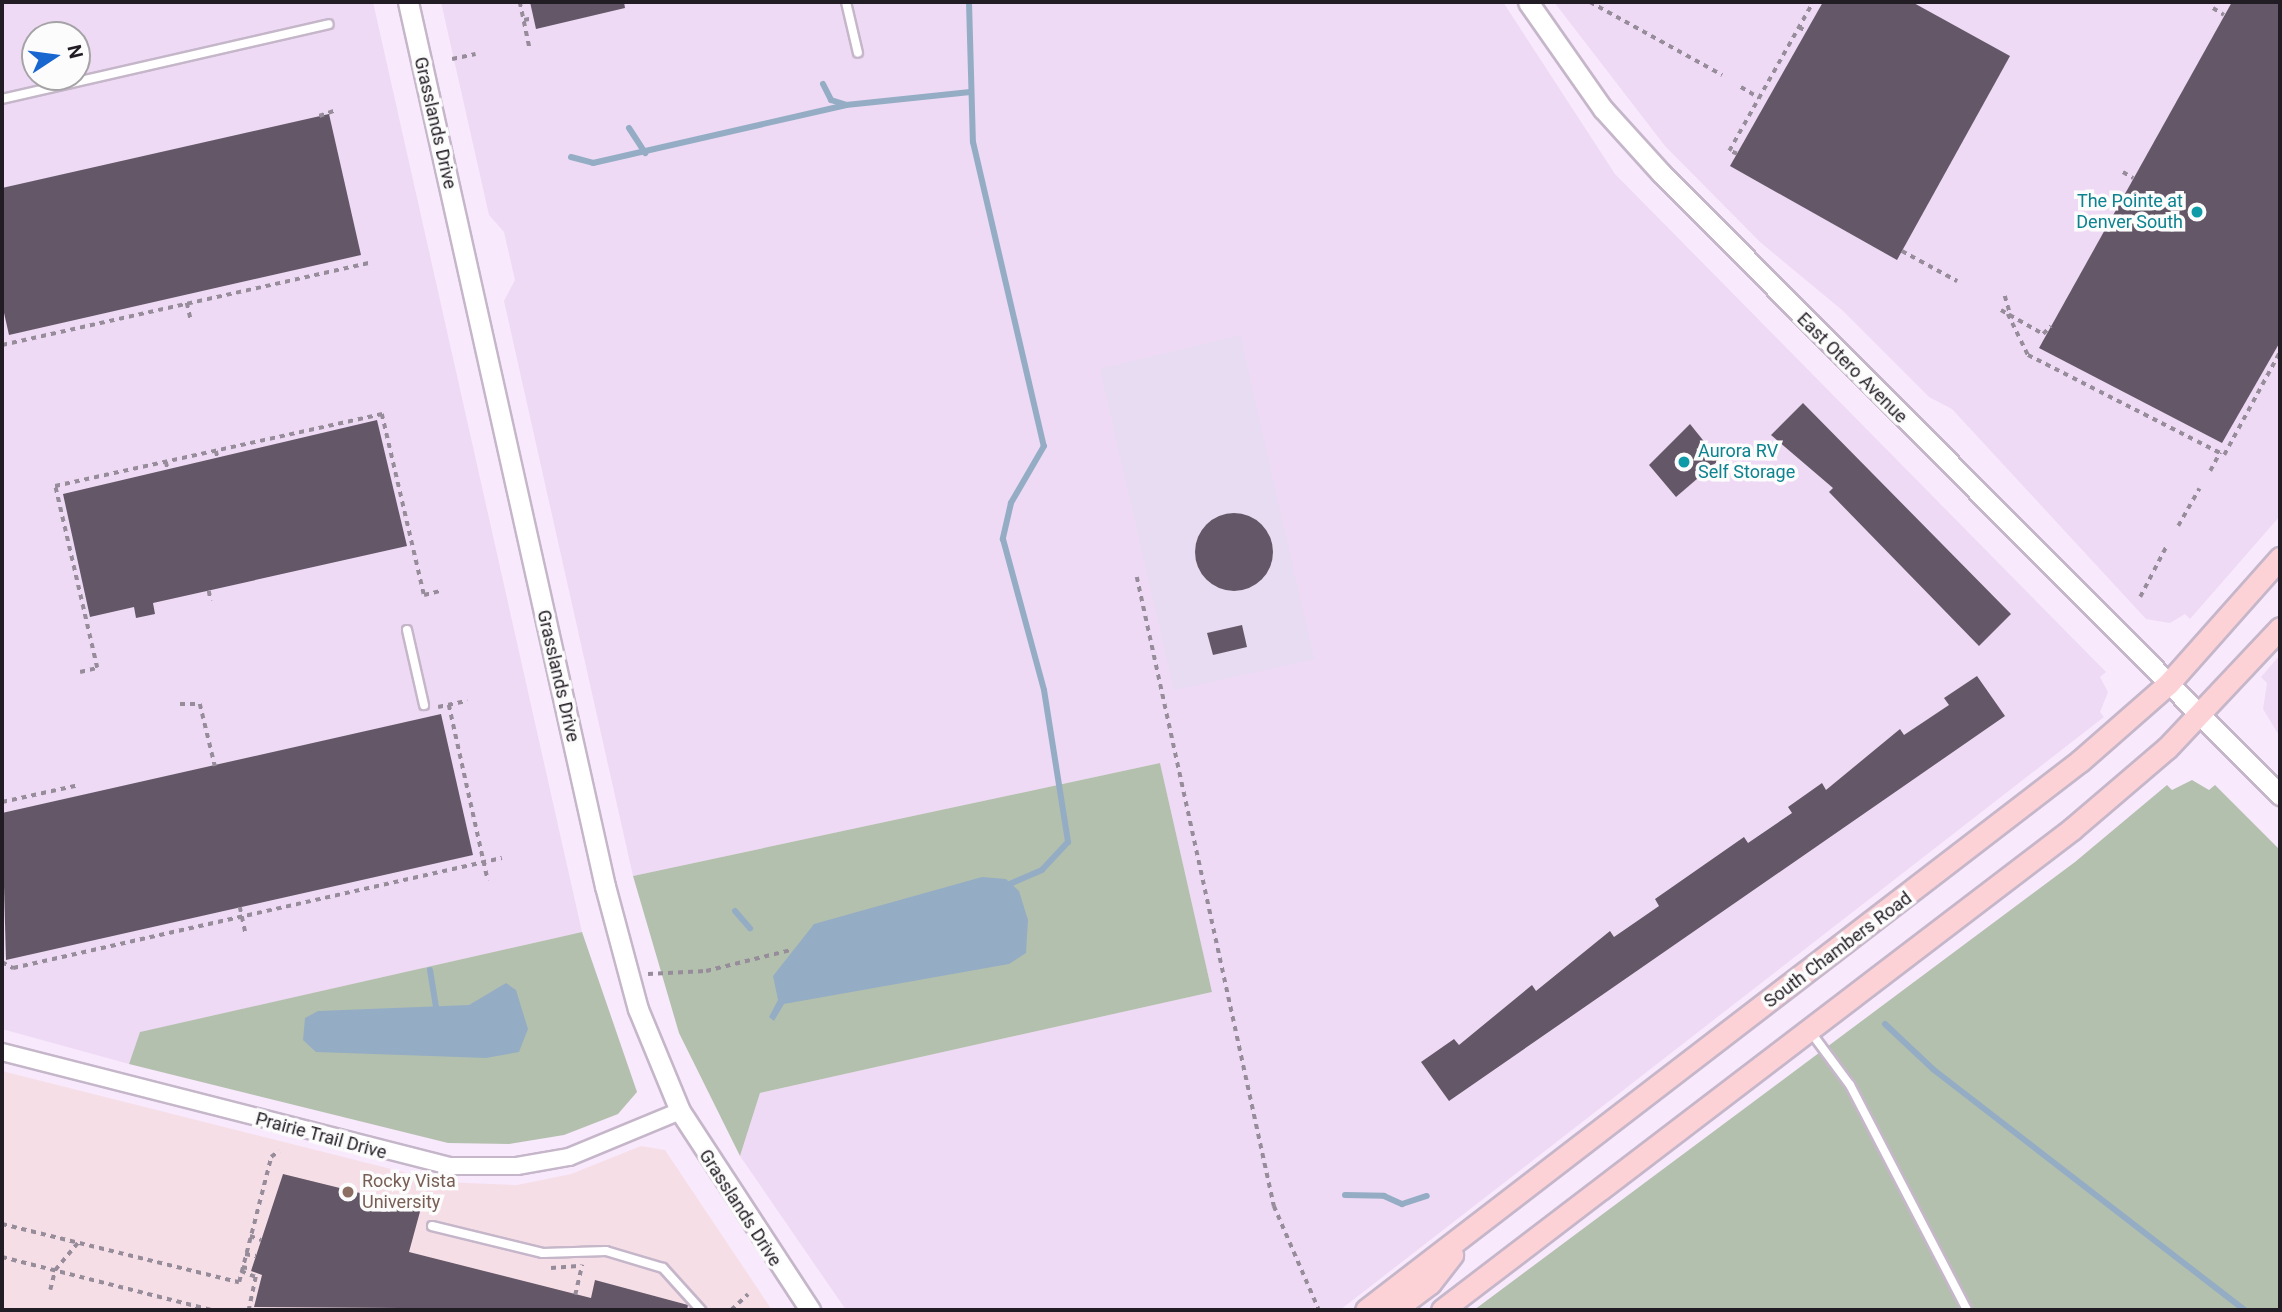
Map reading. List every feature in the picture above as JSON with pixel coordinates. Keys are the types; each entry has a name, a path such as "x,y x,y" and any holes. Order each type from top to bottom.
{"main road":[{"name":"South Chambers Road","path":"1366,1310 2050,786 2168,684 2280,558"},
{"path":"1442,1310 1806,1026 2072,829 2200,714 2280,628"},
{"path":"1394,1310 1430,1283 1467,1233"}],"street":[{"name":"Grasslands Drive","path":"408,2 629,977 680,1111 810,1310"},
{"name":"East Otero Avenue","path":"1528,2 1589,91 1661,173 2280,795"},
{"name":"Prairie Trail Drive","path":"2,1052 450,1166 517,1166 569,1157 680,1111"}],"lane":[{"path":"846,2 858,53"},
{"path":"2,99 329,24"},
{"path":"407,630 424,705"},
{"path":"1806,1026 1850,1085 1967,1310"},
{"path":"432,1226 543,1253 606,1251 663,1268 701,1310"}],"path":[{"path":"520,2 530,50"},
{"path":"1590,2 1723,75"},
{"path":"1737,154 1730,151 1813,2"},
{"path":"2213,8 2224,15"},
{"path":"524,20 534,18"},
{"path":"1799,27 1806,31"},
{"path":"452,59 475,54"},
{"path":"1741,87 1766,100"},
{"path":"320,116 336,110"},
{"path":"2123,172 2133,178"},
{"path":"1902,251 1957,281"},
{"path":"2,345 372,262"},
{"path":"315,265 317,274"},
{"path":"2005,296 2009,315 2028,355 2141,407 2220,452"},
{"path":"187,303 191,321"},
{"path":"148,304 150,312"},
{"path":"2000,310 2043,334 2051,326"},
{"path":"22,332 24,340"},
{"path":"2210,471 2280,352"},
{"path":"80,672 97,668 71,545 55,486 365,420 382,414 424,595 440,591"},
{"path":"280,437 282,445"},
{"path":"216,451 218,459"},
{"path":"166,462 168,470"},
{"path":"2178,526 2199,489"},
{"path":"2140,597 2166,547"},
{"path":"1137,577 1271,1195 1319,1310"},
{"path":"209,590 211,601"},
{"path":"180,704 200,704 215,766"},
{"path":"449,705 488,881"},
{"path":"2,802 79,785"},
{"path":"463,858 464,866"},
{"path":"2,962 19,966 502,858"},
{"path":"240,907 246,935"},
{"path":"629,977 706,971 791,950"},
{"path":"17,957 19,966"},
{"path":"2,1224 239,1282 271,1157 279,1151"},
{"path":"250,1236 261,1240"},
{"path":"50,1290 55,1270 78,1243"},
{"path":"245,1254 256,1256"},
{"path":"2,1257 211,1310"},
{"path":"575,1295 582,1265"},
{"path":"242,1269 252,1269"},
{"path":"242,1269 256,1276 249,1310"},
{"path":"731,1310 748,1294"}],"shaded area":[{"path":"2,2 373,2 582,932 141,1032 129,1064 2,1029"},
{"path":"441,2 1503,2 1615,174 2106,672 2100,677 2108,692 2100,712 2104,717 1340,1310 846,1310 740,1156 760,1093 1212,992 1160,763 633,876 504,301 515,280 504,232 489,215"},
{"path":"1554,2 2280,2 2280,516 2190,619 2185,614 2170,623 2146,619 1952,409 1929,397 1842,310 1760,242 1665,146"},
{"path":"1240,335 1314,659 1174,690 1100,369"},
{"path":"2280,655 2280,737 2263,709 2267,683 2261,677"},
{"name":"Rocky Vista University","path":"2,1071 443,1182 517,1185 571,1174 641,1146 665,1150 772,1310 2,1310"}],"green space":[{"path":"1160,763 1212,992 760,1093 740,1156 679,1033 633,876"},
{"path":"2192,780 2209,790 2215,785 2280,850 2280,1310 1474,1310 2075,862 2167,785 2172,790"},
{"path":"582,932 637,1092 618,1114 564,1135 509,1144 448,1143 129,1064 140,1032"}],"water":[{"path":"982,877 1006,879 1019,891 1028,920 1026,953 1009,964 784,1004 774,1021 769,1017 778,1000 773,976 814,924"},
{"path":"506,983 516,990 528,1029 519,1052 486,1058 316,1052 303,1040 305,1018 318,1011 469,1005"}],"building":[{"path":"530,2 624,2 625,8 536,29"},
{"path":"1823,2 1912,2 2010,56 1897,260 1730,166"},
{"name":"The Pointe at Denver South","path":"2232,2 2280,2 2280,342 2222,443 2039,348"},
{"path":"329,114 361,255 9,335 2,304 2,188"},
{"path":"1803,403 2011,614 1979,646 1829,492 1833,488 1771,435"},
{"path":"377,420 407,546 153,603 155,614 136,618 134,607 90,617 63,494"},
{"name":"Aurora RV Self Storage","path":"1690,424 1719,460 1676,497 1649,465"},
{"path":"1226,513 1242,513 1256,519 1267,530 1273,544 1273,560 1267,574 1256,585 1242,591 1226,591 1212,585 1201,574 1195,560 1195,544 1201,530 1212,519"},
{"path":"1242,625 1247,647 1213,655 1207,633"},
{"path":"1977,676 2005,716 1449,1101 1421,1062 1454,1039 1459,1045 1532,985 1536,991 1610,931 1614,937 1659,906 1655,899 1744,837 1748,843 1792,813 1788,807 1822,783 1826,790 1900,729 1904,735 1949,705 1944,698"},
{"path":"441,714 473,855 6,960 2,813"},
{"path":"283,1174 421,1208 409,1252 591,1298 595,1280 688,1305 687,1310 254,1307 262,1275 251,1271"}],"waterway":[{"path":"969,2 973,142 1044,446 1011,503 1003,539 1044,690 1068,842 1042,870 1005,886"},
{"path":"823,84 831,100 846,105 970,92"},
{"path":"571,157 593,163 846,105"},
{"path":"629,128 645,153"},
{"path":"735,911 750,928"},
{"path":"430,970 437,1013"},
{"path":"1885,1024 1934,1070 2244,1310"},
{"path":"1345,1195 1384,1196 1402,1204 1427,1196"}],"place":[{"name":"The Pointe at Denver South","path":"2197,212"},
{"name":"Aurora RV Self Storage","path":"1684,462"},
{"name":"Rocky Vista University","path":"348,1192"}]}
